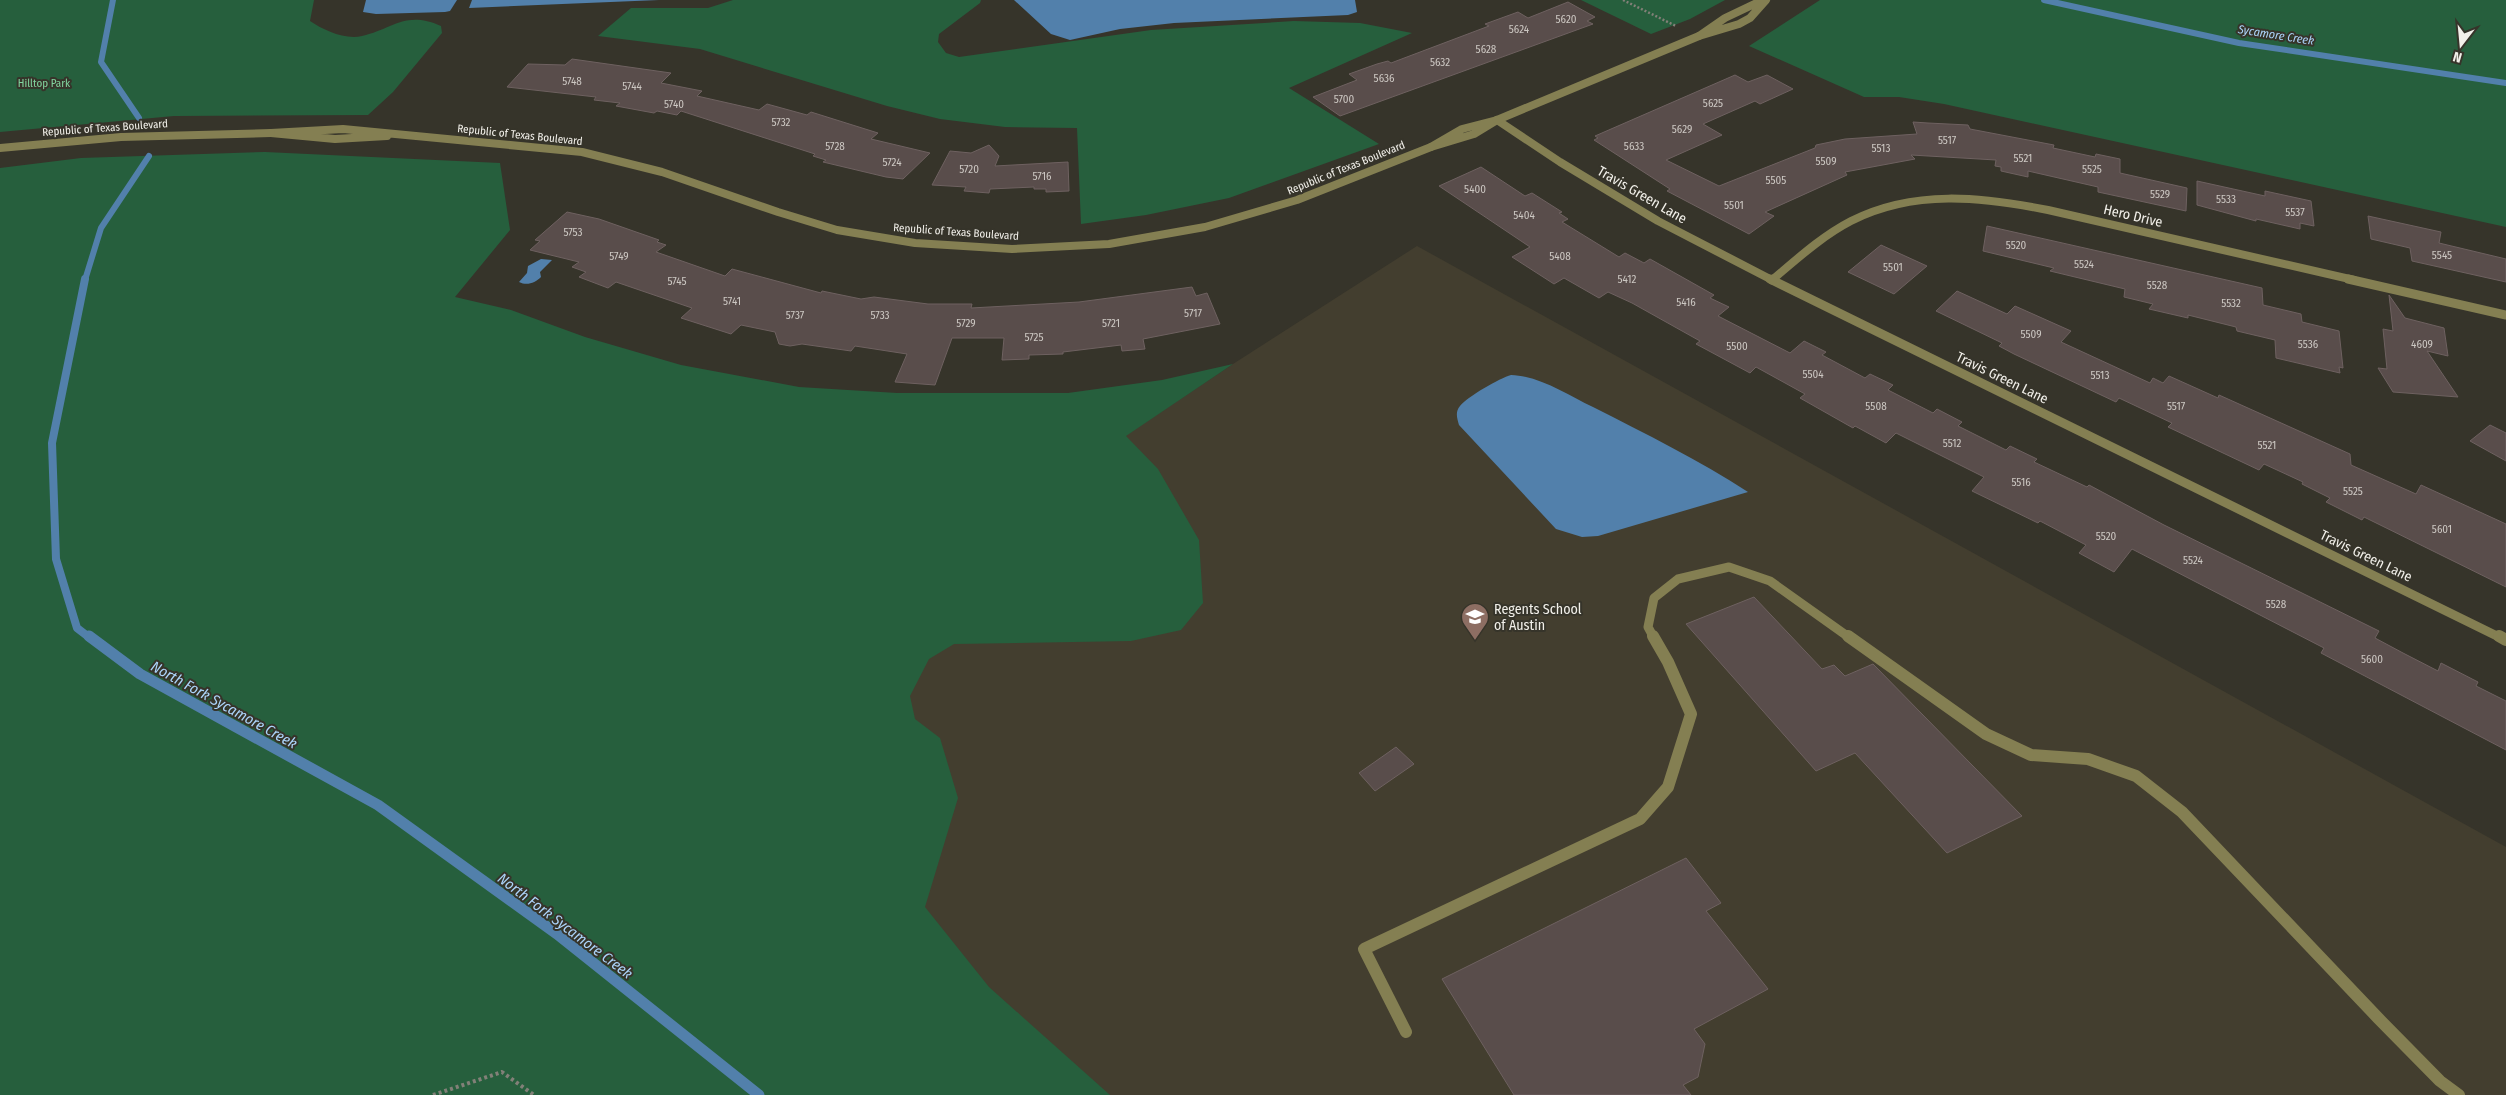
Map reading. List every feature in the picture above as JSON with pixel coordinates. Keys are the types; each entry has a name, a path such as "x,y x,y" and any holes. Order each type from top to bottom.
{"street":[{"name":"Republic of Texas Boulevard","path":"1699,36 1725,18 1765,0"},
{"name":"Republic of Texas Boulevard","path":"1431,147 1459,128 1472,123 1497,120 1699,36 1739,24 1750,18 1765,0"},
{"name":"Republic of Texas Boulevard","path":"0,148 121,138 271,133 328,128 387,136 531,145 600,155 660,171 794,219 827,228 899,241 1016,248 1101,244 1210,226 1313,195 1431,147 1485,131 1497,120"},
{"name":"Travis Green Lane","path":"1497,120 1560,162 1658,221 1772,280 2506,640"},
{"name":"Hero Drive","path":"1772,280 1833,233 1867,213 1909,201 1972,198 2048,210 2506,315"},
{"path":"1406,1032 1364,949 1640,819 1668,787 1690,714 1668,662 1648,627 1654,598 1678,580 1730,567 1770,581 1986,734 2031,755 2088,759 2136,776 2182,812 2378,1018 2440,1081 2460,1095"}],"path":[{"path":"1622,0 1681,28"},
{"path":"433,1095 502,1072 534,1095"}],"shaded area":[{"name":"Regents School of Austin","path":"1417,246 2506,847 2506,1095 466,1095 353,950 1233,364"}],"green space":[{"name":"Hilltop Park","path":"0,0 314,0 310,21 328,31 349,37 373,33 408,20 429,22 441,26 442,33 393,92 368,115 174,116 0,132"},
{"path":"733,0 981,0 980,3 939,34 938,42 946,53 959,57 1151,30 1294,21 1360,23 1412,33 1289,88 1379,144 1229,198 1146,215 1081,224 1077,128 1005,127 940,119 887,106 700,49 598,36 631,8 708,8"},
{"path":"1581,0 1725,0 1690,19 1651,34"},
{"path":"1820,0 2506,0 2506,227 1944,104 1899,97 1864,97 1749,46"},
{"path":"265,152 500,163 510,230 455,297 511,310 585,337 681,365 799,387 897,393 1068,393 1162,380 1233,364 1126,436 1158,469 1199,540 1203,603 1181,630 1131,641 954,644 929,659 910,696 915,719 940,738 958,798 925,907 989,987 1110,1095 0,1095 0,168 81,158"}],"water":[{"path":"366,0 457,0 450,11 445,12 376,14 363,12"},
{"path":"472,0 659,0 469,8"},
{"path":"1014,0 1355,0 1357,12 1348,15 1174,23 1120,29 1070,40 1051,34"},
{"path":"541,259 552,260 540,272 541,277 531,283 519,282 527,273 528,266"},
{"path":"1511,375 1543,382 1672,448 1748,492 1598,536 1582,537 1556,529 1459,425 1457,417 1458,408 1464,402 1484,388"}],"building":[{"path":"1568,2 1595,17 1587,21 1593,24 1340,116 1313,97 1357,80 1349,74 1388,61 1391,63 1489,26 1485,24 1518,12 1528,18"},
{"path":"572,59 671,73 661,83 702,91 697,96 759,110 767,104 807,115 811,112 878,133 871,139 930,153 903,179 886,177 823,162 826,160 813,156 815,154 681,111 677,115 657,111 654,113 616,106 620,103 594,100 596,97 507,87 528,64 565,65"},
{"path":"1735,75 1748,82 1767,75 1793,89 1760,104 1755,101 1703,124 1722,135 1666,160 1719,186 1815,148 1816,145 1845,139 1917,134 1913,122 1968,125 1970,129 2054,145 2053,148 2095,157 2096,154 2120,159 2120,173 2187,188 2186,211 2098,192 2098,187 2028,171 2028,177 2001,171 2001,167 1995,166 1996,160 1911,155 1915,159 1845,172 1847,175 1765,212 1774,216 1749,234 1667,191 1670,189 1594,140 1598,138 1595,136"},
{"path":"989,145 999,156 995,166 1068,162 1069,191 1046,192 1046,189 1034,189 1034,187 990,189 989,193 964,191 966,187 932,185 950,151 971,153"},
{"path":"1481,167 1525,196 1532,193 1562,212 1559,213 1568,219 1562,222 1619,257 1625,253 1644,263 1650,259 1714,295 1710,298 1729,307 1718,316 1790,353 1804,341 1826,352 1822,355 1865,378 1870,374 1893,385 1888,390 1933,413 1937,409 1962,422 1958,426 2006,450 2010,446 2037,459 2034,462 2087,487 2089,485 2164,525 2379,631 2375,638 2438,671 2441,663 2478,682 2476,686 2506,701 2506,750 2321,653 2324,648 2132,549 2114,572 2079,553 2086,545 2040,521 2038,523 1972,491 1984,477 1896,433 1886,443 1855,426 1853,428 1800,398 1805,394 1756,367 1750,373 1696,344 1700,341 1632,303 1608,292 1599,298 1564,278 1554,284 1512,257 1530,247 1439,186"},
{"path":"2197,181 2265,196 2265,191 2311,201 2314,226 2300,223 2300,229 2256,219 2256,221 2197,205"},
{"path":"567,212 599,219 659,240 657,242 666,245 656,252 725,276 732,269 821,293 822,291 861,299 874,297 928,304 972,304 971,308 1079,302 1192,287 1196,296 1207,293 1220,324 1143,339 1145,349 1122,351 1121,345 1063,352 1063,354 1029,355 1029,359 1002,360 1004,338 952,338 935,385 895,382 907,354 855,346 851,351 802,344 790,346 779,344 775,332 741,325 731,334 681,318 692,308 616,282 608,288 579,277 586,272 572,267 579,262 530,250 540,241 535,240"},
{"path":"2368,216 2441,232 2439,243 2506,259 2506,282 2412,261 2410,248 2371,239"},
{"path":"1987,226 2262,288 2263,305 2301,314 2302,322 2339,331 2343,368 2339,367 2340,373 2276,358 2275,340 2237,331 2236,327 2188,315 2188,318 2149,309 2153,304 2124,297 2125,289 2050,271 2054,268 1983,251"},
{"path":"1881,245 1927,266 1894,294 1848,272"},
{"path":"1957,291 2007,314 2015,306 2071,331 2061,342 2150,383 2153,378 2163,383 2169,376 2218,398 2219,395 2350,454 2351,465 2416,494 2421,485 2506,524 2506,587 2364,517 2362,520 2326,502 2330,498 2302,484 2303,482 2264,464 2259,470 2168,427 2172,423 2119,398 2116,402 2014,354 1999,346 2002,343 1936,311"},
{"path":"2389,295 2405,318 2444,328 2448,356 2427,351 2458,397 2393,392 2378,368 2387,369 2383,329 2393,331"},
{"path":"2490,425 2506,433 2506,461 2470,441"},
{"path":"1754,597 1822,669 1834,665 1845,676 1873,664 2022,816 1947,853 1855,753 1816,771 1686,624"},
{"path":"1396,747 1414,764 1375,791 1359,773"},
{"path":"1686,858 1721,903 1706,911 1768,989 1694,1029 1705,1044 1698,1077 1683,1085 1691,1095 1514,1095 1442,979"}],"waterway":[{"name":"North Fork Sycamore Creek","path":"113,0 101,62 139,118"},
{"name":"Sycamore Creek","path":"2044,0 2239,43 2506,83"},
{"name":"North Fork Sycamore Creek","path":"85,280 101,228 149,156"},
{"name":"North Fork Sycamore Creek","path":"85,279 52,443 56,559 77,628 90,638"},
{"name":"North Fork Sycamore Creek","path":"89,636 140,674 378,805 557,934 759,1095"}],"place":[{"name":"Regents School of Austin","path":"1475,641"}]}
